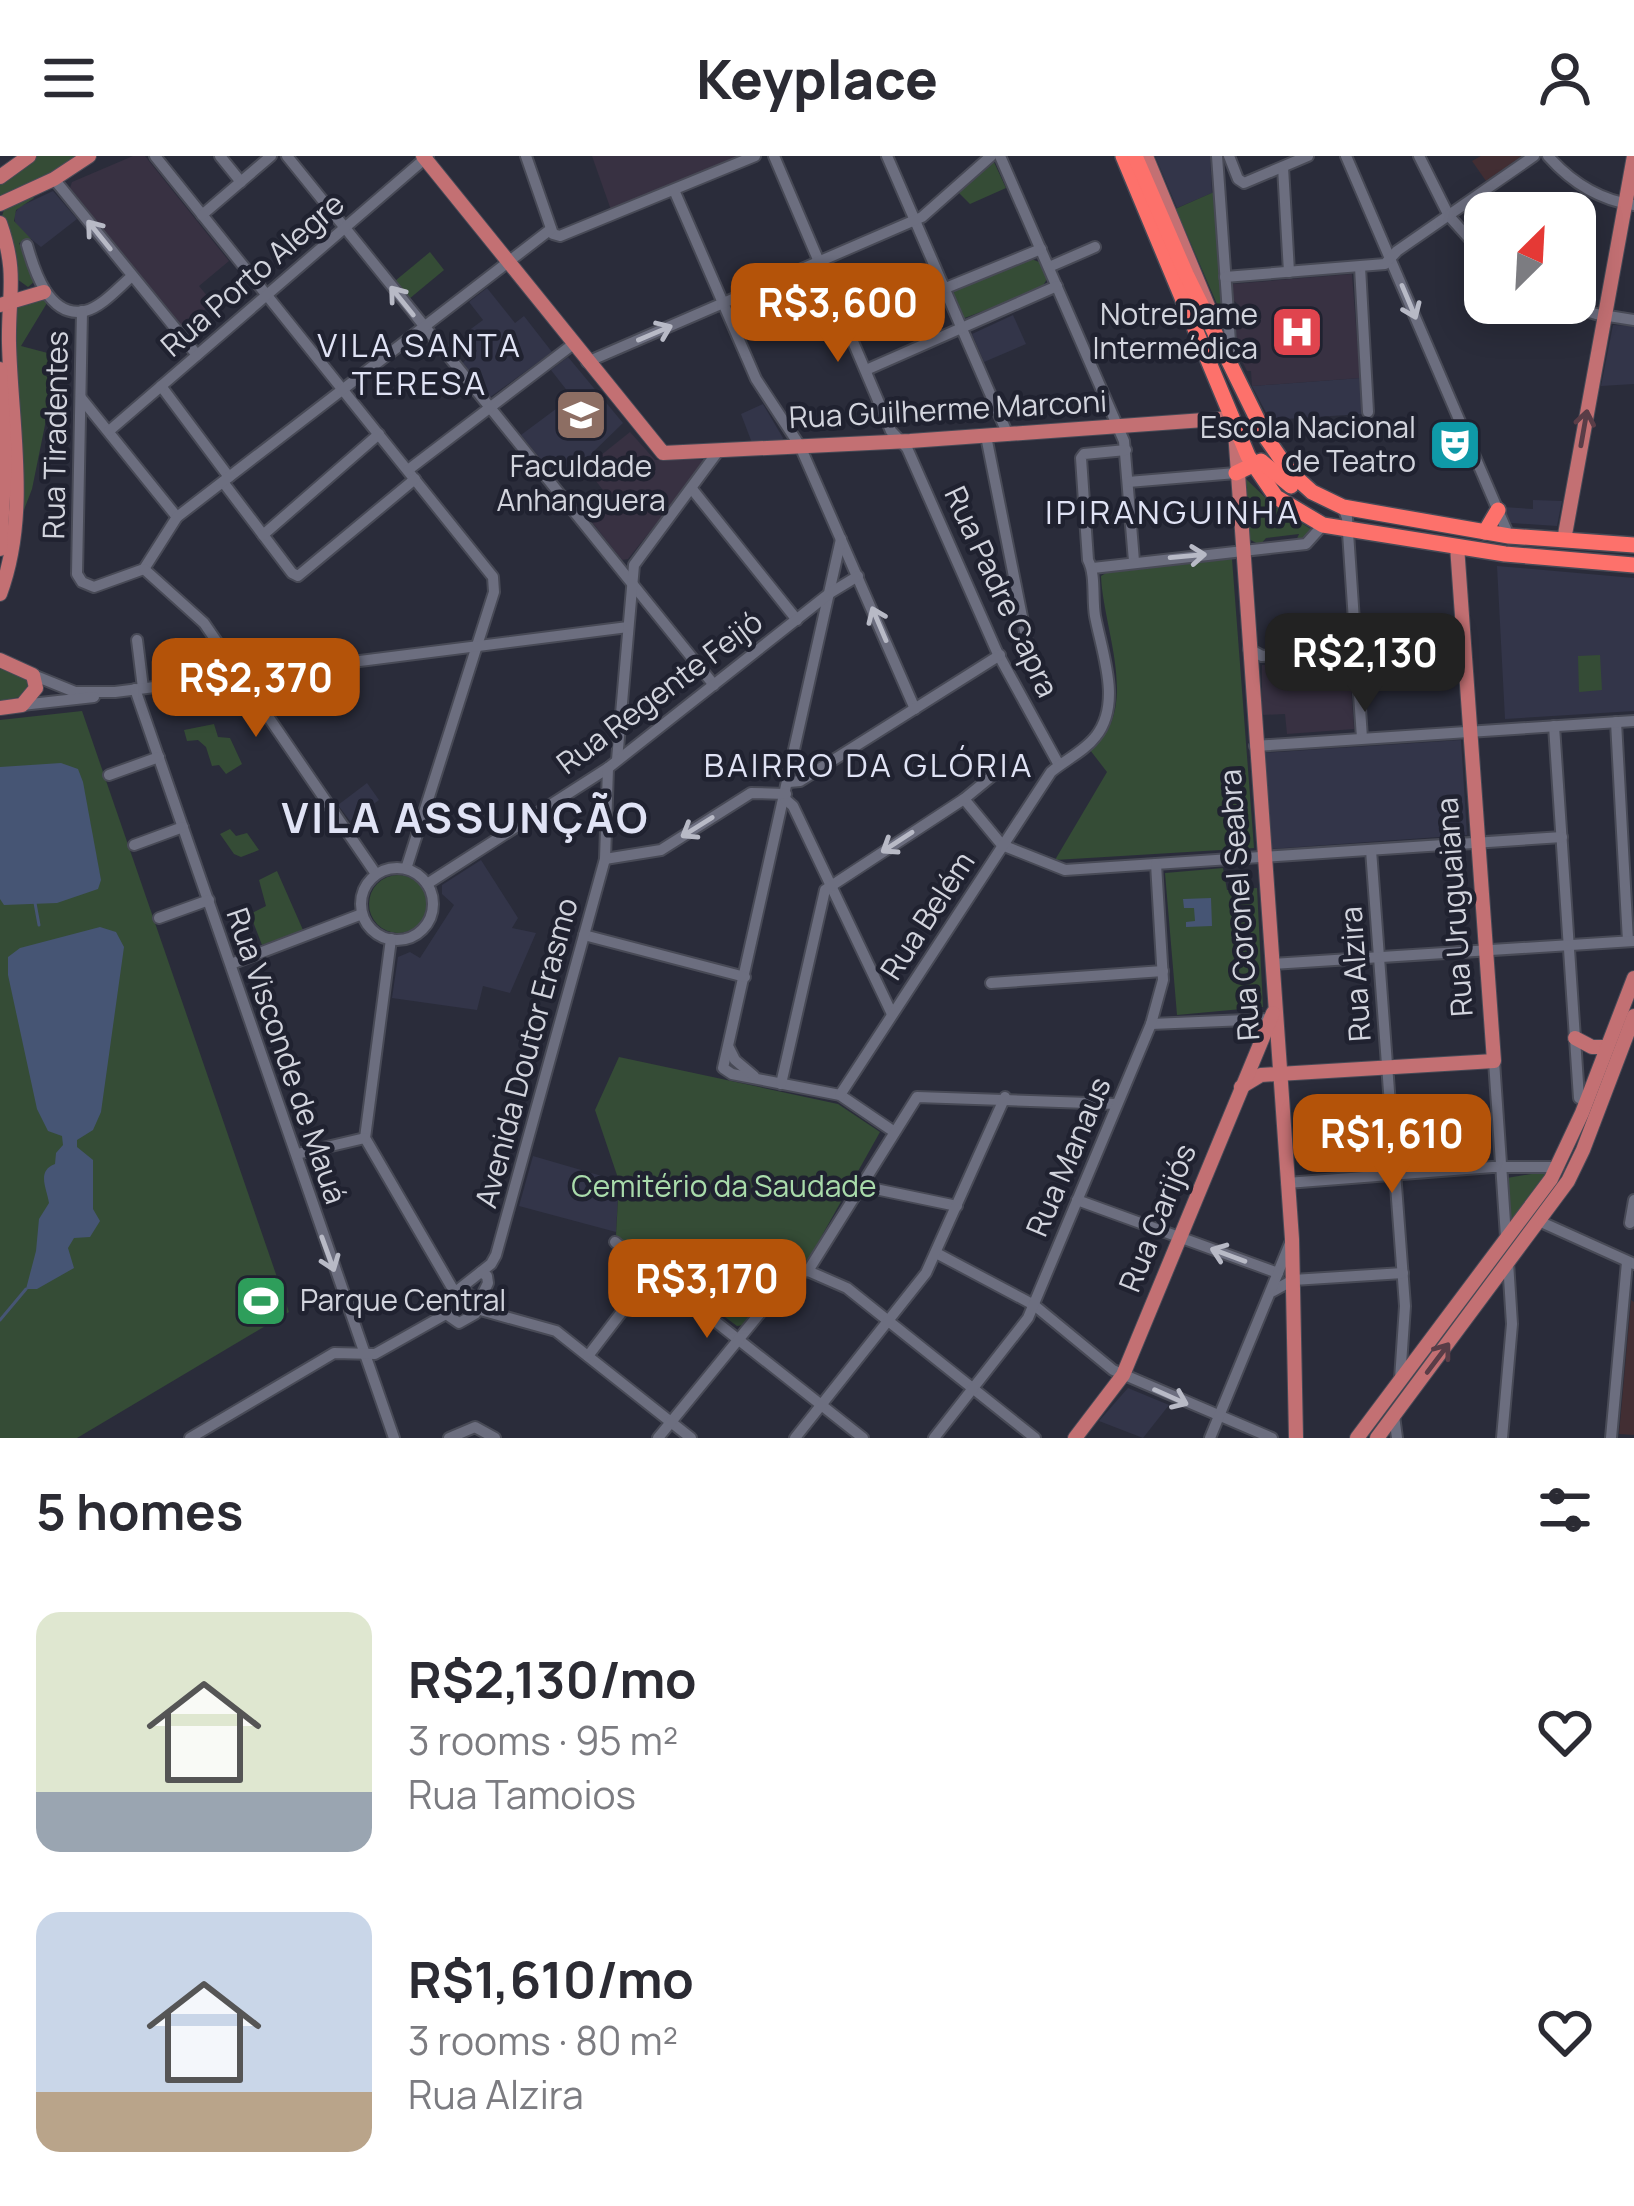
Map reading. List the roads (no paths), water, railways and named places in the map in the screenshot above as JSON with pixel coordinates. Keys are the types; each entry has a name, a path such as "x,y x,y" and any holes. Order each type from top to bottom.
{"highway":[{"path":"1121,156 1252,464 1283,504 1322,525 1518,555 1634,565"},
{"path":"1136,156 1258,421 1284,464 1322,498"},
{"path":"1233,421 1246,422 1279,474"},
{"path":"1236,473 1263,462 1301,493 1343,506 1509,536 1634,545"},
{"path":"1485,532 1498,510"},
{"path":"1453,526 1457,546"},
{"path":"1509,536 1518,555"},
{"path":"1553,558 1564,540"}],"main road":[{"path":"0,178 28,156"},
{"path":"1,206 89,156"},
{"path":"1146,156 1212,309 1220,342"},
{"path":"1564,540 1630,204 1634,156"},
{"path":"426,157 586,362"},
{"path":"0,594 16,532 14,378 6,302 14,281 2,235"},
{"path":"14,281 25,290 44,292"},
{"path":"6,302 44,292"},
{"name":"Rua Guilherme Marconi","path":"586,362 656,448 668,454 1233,421"},
{"path":"0,369 5,460 0,548"},
{"name":"Rua Coronel Seabra","path":"1233,421 1241,551 1255,652 1250,671 1292,1239 1285,1276 1297,1438"},
{"name":"Rua Uruguaiana","path":"1457,546 1494,1061"},
{"path":"0,646 16,667"},
{"path":"0,660 33,675 35,692 22,705 0,708"},
{"path":"1357,1438 1558,1167 1634,978"},
{"name":"Rua Carijós","path":"1075,1438 1123,1375 1273,1014"},
{"path":"1377,1438 1541,1222 1583,1150 1634,1016"},
{"path":"1575,1038 1592,1047 1607,1047"},
{"path":"1253,1058 1255,1070 1262,1075"},
{"path":"1241,1087 1262,1075 1494,1061"}],"street":[{"path":"154,156 493,577 494,592 406,869"},
{"path":"220,156 241,182"},
{"path":"202,215 271,156"},
{"path":"287,156 714,685"},
{"path":"526,156 552,231 562,236 755,156"},
{"name":"Rua Padre Capra","path":"774,156 891,431 908,451 1000,656 1059,765"},
{"path":"887,156 1008,434"},
{"path":"586,362 915,220 996,156 1126,450 1134,561"},
{"path":"1217,156 1232,368"},
{"path":"1229,156 1242,183 1308,156"},
{"path":"1346,156 1509,536"},
{"path":"1420,156 1449,216 1464,233"},
{"path":"1225,277 1385,264 1534,156"},
{"path":"1548,156 1583,187 1630,204"},
{"name":"Rua Porto Alegre","path":"109,431 426,157"},
{"path":"1283,167 1289,272"},
{"path":"54,179 197,355"},
{"path":"674,190 756,379 800,446 915,709"},
{"path":"376,874 204,622 144,569 177,518 552,231"},
{"path":"27,245 44,292 60,306 82,311 132,276"},
{"path":"1049,267 1095,247"},
{"path":"848,328 1041,249"},
{"path":"1360,267 1367,412"},
{"path":"866,370 1057,286"},
{"name":"Rua Tiradentes","path":"82,311 77,574 94,587 144,569"},
{"path":"1596,313 1634,320"},
{"path":"161,386 263,536 298,576 488,408 572,344"},
{"path":"81,398 177,518"},
{"path":"263,536 379,434"},
{"path":"986,436 1027,642"},
{"name":"Rua Belém","path":"840,1095 1002,845 1059,765 1093,740 1109,706 1093,604 1093,568 1088,560 1082,456 1126,450"},
{"name":"Avenida Doutor Erasmo","path":"456,1290 496,1255 605,859 637,559 719,451"},
{"path":"1128,482 1236,473"},
{"path":"692,489 801,616 824,625"},
{"path":"1343,506 1362,738"},
{"path":"1093,568 1306,544 1322,525"},
{"path":"841,539 728,1060 758,1080 840,1095 893,1131"},
{"name":"Rua Tiradentes","path":"127,575 161,582"},
{"name":"Rua Regente Feijó","path":"427,884 612,764 858,576"},
{"path":"22,705 74,702 115,692 628,627"},
{"name":"Rua Visconde de Mauá","path":"137,640 139,689 159,758 394,1438"},
{"path":"1255,652 1463,640"},
{"path":"605,859 661,850 751,793 787,792 1000,656"},
{"path":"33,675 76,692 115,692"},
{"path":"1256,746 1634,721"},
{"path":"1271,964 1631,941 1616,722"},
{"path":"1554,726 1579,1098"},
{"path":"109,775 159,758"},
{"path":"782,1084 819,911 830,885 964,800 992,776"},
{"path":"787,792 892,1015"},
{"path":"964,800 1002,845 1058,870 1562,837"},
{"path":"134,845 183,827"},
{"name":"Rua Alzira","path":"1371,850 1405,1306 1400,1382"},
{"name":"Rua Manaus","path":"934,1438 1018,1333 1034,1305 1151,1024 1163,971 1156,864"},
{"path":"406,869 427,884 433,902 427,923 410,937 391,939 374,932 362,914 362,893 376,874 406,869"},
{"path":"159,918 208,900"},
{"path":"231,964 362,914"},
{"path":"584,935 745,977"},
{"path":"391,939 365,1138 456,1290 471,1294 477,1308"},
{"path":"991,983 1163,971"},
{"path":"1151,1024 1273,1014"},
{"name":"Rua Uruguaiana","path":"1494,1061 1513,1324 1502,1438"},
{"path":"808,1270 919,1096 1117,1104"},
{"path":"796,1438 938,1254 1005,1097"},
{"path":"298,1154 365,1138"},
{"path":"1287,1183 1492,1167 1558,1167"},
{"path":"861,1186 957,1206"},
{"path":"1077,1200 1285,1276 1402,1274"},
{"path":"1630,1223 1634,1200"},
{"path":"1541,1222 1630,1263 1611,1438"},
{"path":"616,1242 863,1438"},
{"path":"938,1254 1034,1305 1123,1375 1272,1438"},
{"path":"658,1438 792,1274 808,1270 848,1288 1035,1438"},
{"path":"588,1356 652,1271"},
{"name":"Avenida Doutor Erasmo","path":"477,1308 488,1281 481,1272"},
{"path":"1210,1438 1270,1293 1285,1276"},
{"path":"456,1290 445,1301 446,1314 454,1322 465,1322 477,1308"},
{"path":"477,1308 552,1329 691,1438"},
{"path":"190,1438 334,1352 375,1354 446,1314"},
{"path":"1394,1416 1396,1438"},
{"path":"449,1438 471,1427 495,1438"}],"waterway":[{"path":"35,903 39,925"},
{"path":"0,1320 26,1289"}],"place":[{"name":"NotreDame Intermédica","path":"1297,332"},
{"name":"Faculdade Anhanguera","path":"581,415"},
{"name":"Escola Nacional de Teatro","path":"1455,445"},
{"name":"Parque Central","path":"261,1301"}],"district":[{"name":"VILA SANTA TERESA","path":"420,364"},
{"name":"IPIRANGUINHA","path":"1173,512"},
{"name":"BAIRRO DA GLÓRIA","path":"869,765"},
{"name":"VILA ASSUNÇÃO","path":"466,818"}],"park label":[{"name":"Cemitério da Saudade","path":"724,1187"}]}
